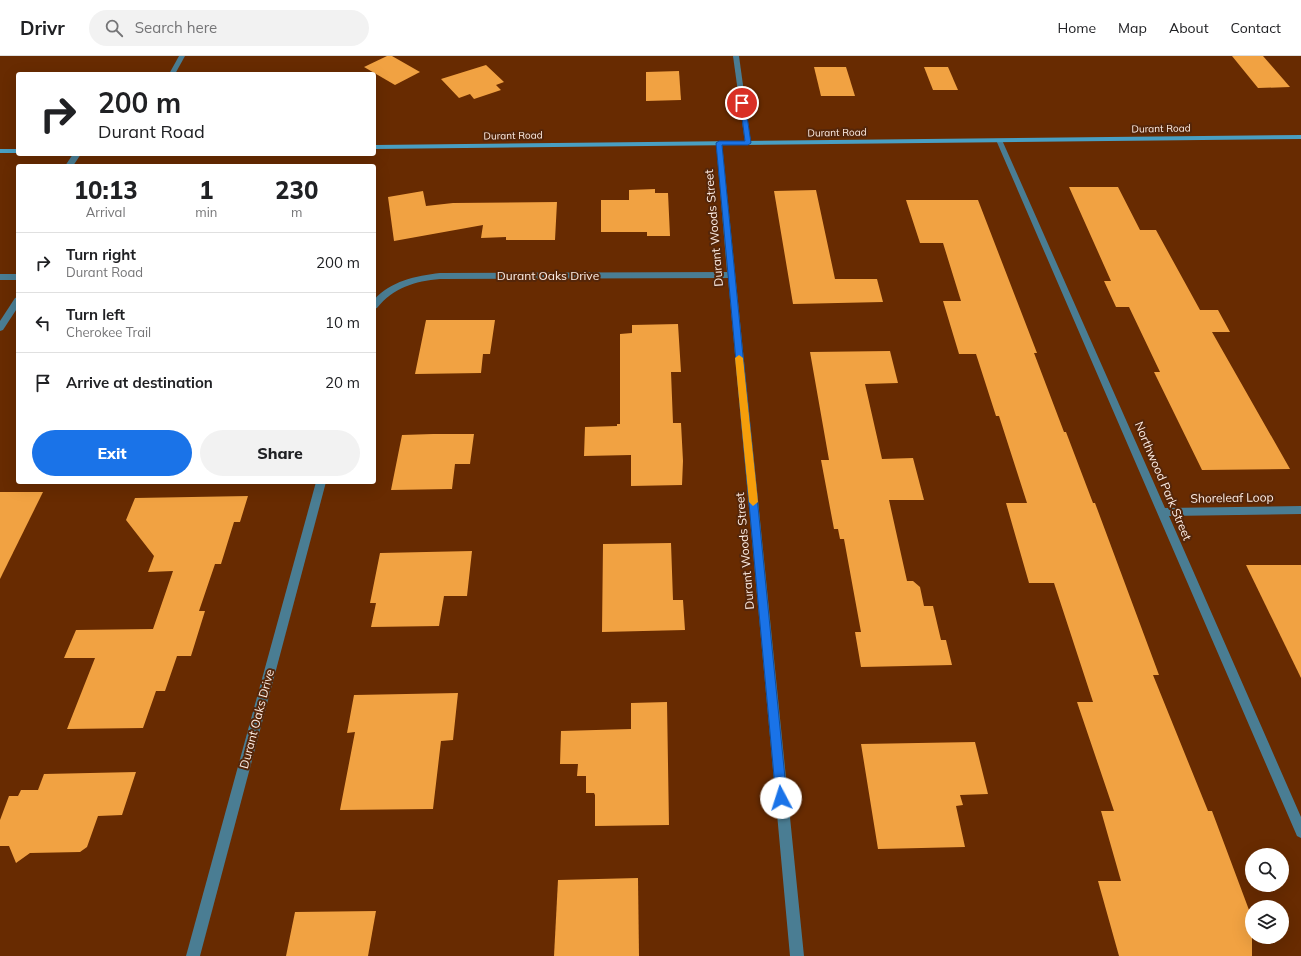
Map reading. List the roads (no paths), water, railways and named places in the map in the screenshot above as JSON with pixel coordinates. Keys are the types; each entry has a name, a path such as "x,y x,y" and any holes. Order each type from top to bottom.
{"street":[{"path":"173,72 182,56"},
{"path":"736,56 748,143"},
{"name":"Durant Road","path":"376,147 1301,137"},
{"name":"Northwood Park Street","path":"999,140 1163,512 1301,832"},
{"name":"Durant Woods Street","path":"719,143 796,956"},
{"path":"0,152 16,151"},
{"name":"Durant Oaks Drive","path":"376,303 379,298 390,290 419,278 448,276 732,275"},
{"path":"0,277 16,277"},
{"path":"0,328 16,303"},
{"name":"Durant Oaks Drive","path":"193,956 321,484"},
{"name":"Shoreleaf Loop","path":"1163,512 1301,510"}]}
